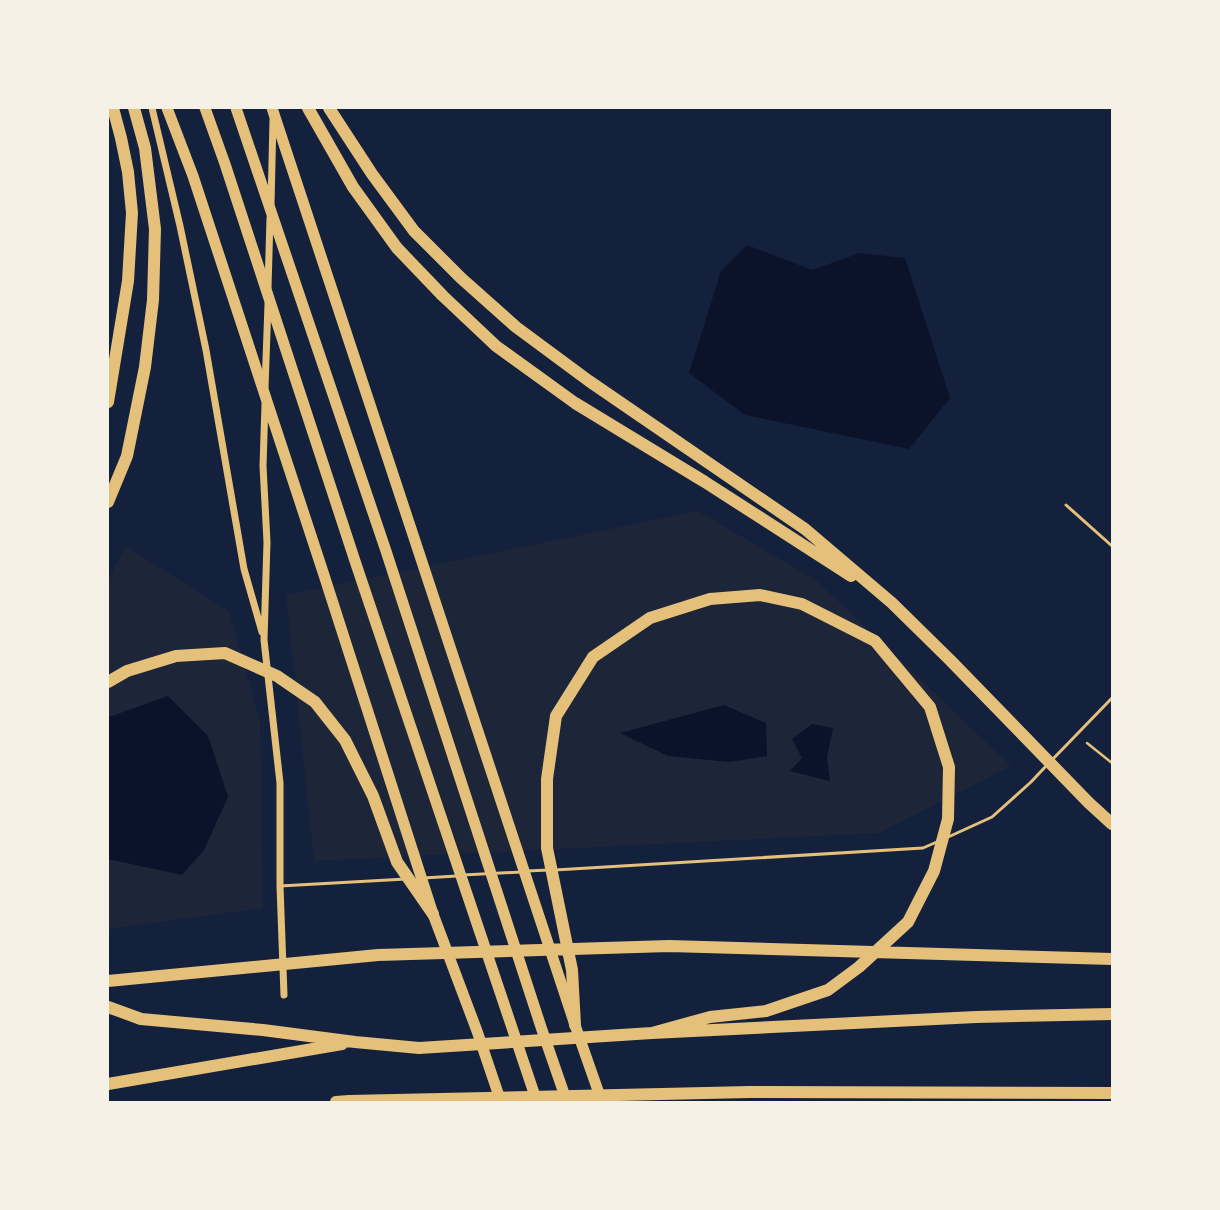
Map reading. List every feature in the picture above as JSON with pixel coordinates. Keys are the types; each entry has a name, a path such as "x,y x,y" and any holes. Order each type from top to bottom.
{"highway":[{"path":"108,402 128,282 132,213 128,172 113,108"},
{"path":"108,502 127,456 145,367 153,300 155,229 145,148 134,108"},
{"path":"167,108 200,198 323,572 433,914 478,1031 501,1102"},
{"path":"205,108 362,584 537,1102"},
{"path":"236,108 388,558 536,1012 567,1102"},
{"path":"273,108 575,1025 602,1102"},
{"path":"308,108 353,187 397,248 443,296 496,346 575,403 705,482 892,603"},
{"path":"329,108 372,174 414,231 461,278 516,327 595,385 805,529 892,603 1112,824"},
{"path":"575,1025 572,970 548,848 548,779 556,716 593,657 650,618 710,599 760,595 802,604 875,641 930,707 949,768 948,819 934,871 908,922 859,968 828,990 766,1011 710,1017 652,1033"},
{"path":"108,682 127,671 176,656 224,654 277,676 315,702 345,740 373,796 397,862 433,914"},
{"path":"108,981 378,956 669,946 1112,959"},
{"path":"108,1007 141,1019 263,1030 354,1042 419,1048 652,1033 976,1017 1112,1014"},
{"path":"108,1084 354,1042"},
{"path":"336,1102 364,1100 749,1092 1112,1093"}],"street":[{"path":"152,108 180,226 206,350 244,569 264,640"},
{"path":"273,108 263,466 267,542 264,640 280,783 280,886 284,995"}],"lane":[{"path":"1066,505 1112,546"},
{"path":"280,886 923,848 992,817 1031,782 1112,698"}],"path":[{"path":"1077,735 1112,763"}],"shaded area":[{"path":"747,245 812,270 860,253 905,258 950,398 909,449 745,415 689,373 721,271"},
{"path":"698,511 817,581 1011,766 879,833 314,861 286,595"},
{"path":"126,546 229,612 260,721 263,908 108,929 108,580"},
{"path":"168,696 208,736 228,797 204,850 182,875 108,859 108,718"},
{"path":"724,705 766,723 767,756 729,762 668,756 620,733"},
{"path":"812,724 833,728 827,757 830,781 790,771 802,758 792,739"}]}
